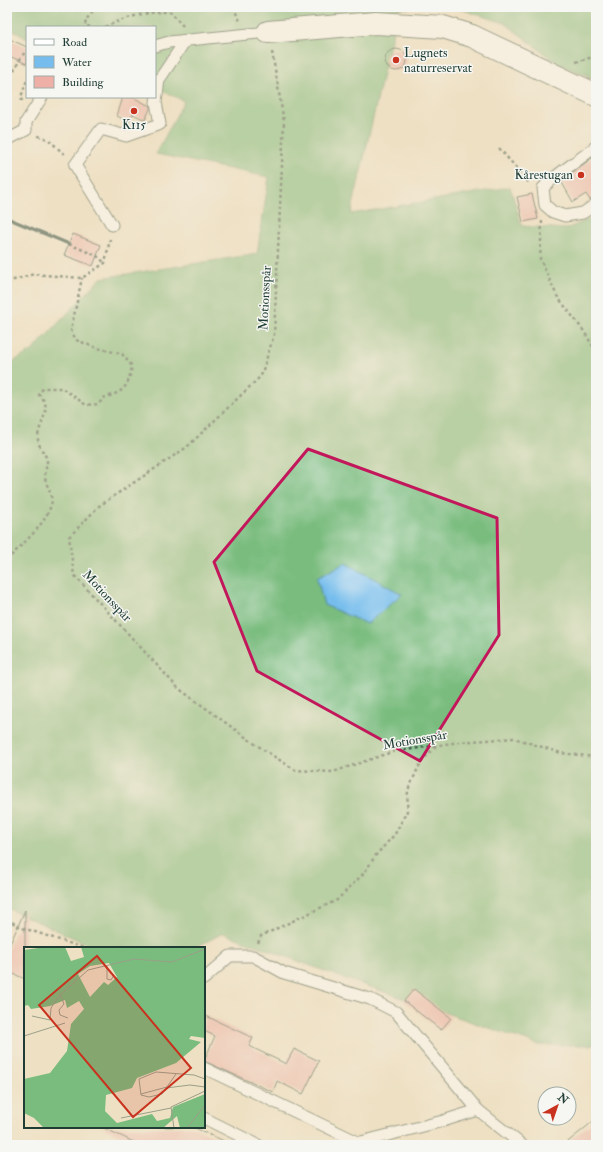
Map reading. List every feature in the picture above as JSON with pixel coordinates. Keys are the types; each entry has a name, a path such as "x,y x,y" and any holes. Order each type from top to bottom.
{"street":[{"path":"258,34 376,23 443,27 472,36 596,94"}],"lane":[{"path":"156,46 186,41 258,34"},
{"path":"112,225 75,165 101,129 126,136 160,124 156,102 159,80 186,41"},
{"path":"7,140 26,130 26,122 41,98"},
{"path":"596,146 584,156 555,175 543,188 545,205 553,212 565,216 583,213 596,204"},
{"path":"205,978 230,956 252,956 284,973 370,999 396,1012 478,1110 522,1145"},
{"path":"205,1069 355,1144 443,1122 478,1110"},
{"path":"205,1118 258,1145"}],"path":[{"path":"88,26 85,25 86,20 96,7"},
{"path":"107,26 122,19 156,11 171,12 183,24 186,41"},
{"name":"Motionsspår","path":"258,34 271,49 284,122 274,335 261,376 187,447 99,506 69,537 74,575 178,688 255,744 294,770 333,772 392,752 514,738 561,753 596,757"},
{"path":"7,81 13,73 17,61 26,51"},
{"path":"48,139 75,165"},
{"path":"499,148 535,189"},
{"path":"542,220 540,258 557,296 583,330 596,351"},
{"path":"7,282 34,274 82,278 105,263 112,225"},
{"path":"69,244 97,256 105,263"},
{"path":"7,560 42,522 51,506 51,494 45,477 47,458 40,448 38,439 47,408 45,400 39,395 43,388 62,388 86,405 99,404 103,398 119,393 129,381 132,366 122,354 97,348 76,340 71,330 82,278"},
{"path":"252,956 261,936 337,900 364,873 376,855 395,834 407,811 408,790 421,762 437,746"},
{"path":"7,919 20,927 81,947"}],"highlighted area":[{"path":"308,449 497,518 499,635 420,761 257,671 214,562"}],"green space":[{"path":"7,7 415,7 398,9 351,214 510,187 522,226 566,229 594,217 596,218 596,1045 539,1045 338,976 223,933 196,947 94,947 7,908 7,365 32,351 101,278 257,254 269,177 156,154 184,101 156,87 156,26 26,26 26,38 7,26"},
{"path":"453,7 596,7 596,79 558,64 505,23"}],"water":[{"path":"345,563 402,594 367,624 324,605 317,578"}],"building":[{"path":"7,38 26,47 26,64 7,55"},
{"name":"Lugnets naturreservat","path":"396,49 404,52 407,60 404,68 396,71 388,68 385,60 388,52"},
{"name":"K115","path":"123,98 134,98 150,106 145,120 133,114 129,122 117,116"},
{"name":"Kårestugan","path":"596,155 596,197 590,200 586,194 573,202 561,181"},
{"path":"532,194 538,219 523,222 517,197"},
{"path":"73,234 101,245 93,266 64,255"},
{"path":"25,910 24,979 7,971 7,951"},
{"path":"414,989 451,1018 441,1030 404,1001"},
{"path":"205,1015 253,1038 249,1046 286,1064 294,1049 319,1061 303,1094 277,1081 273,1092 205,1061 215,1036 205,1031"},
{"path":"596,1119 596,1145 564,1145"},
{"path":"104,1128 195,1128 233,1145 140,1145"}],"railway":[{"path":"7,218 69,244"}],"place":[{"name":"Lugnets naturreservat","path":"396,60"},
{"name":"K115","path":"134,111"},
{"name":"Kårestugan","path":"581,175"}]}
